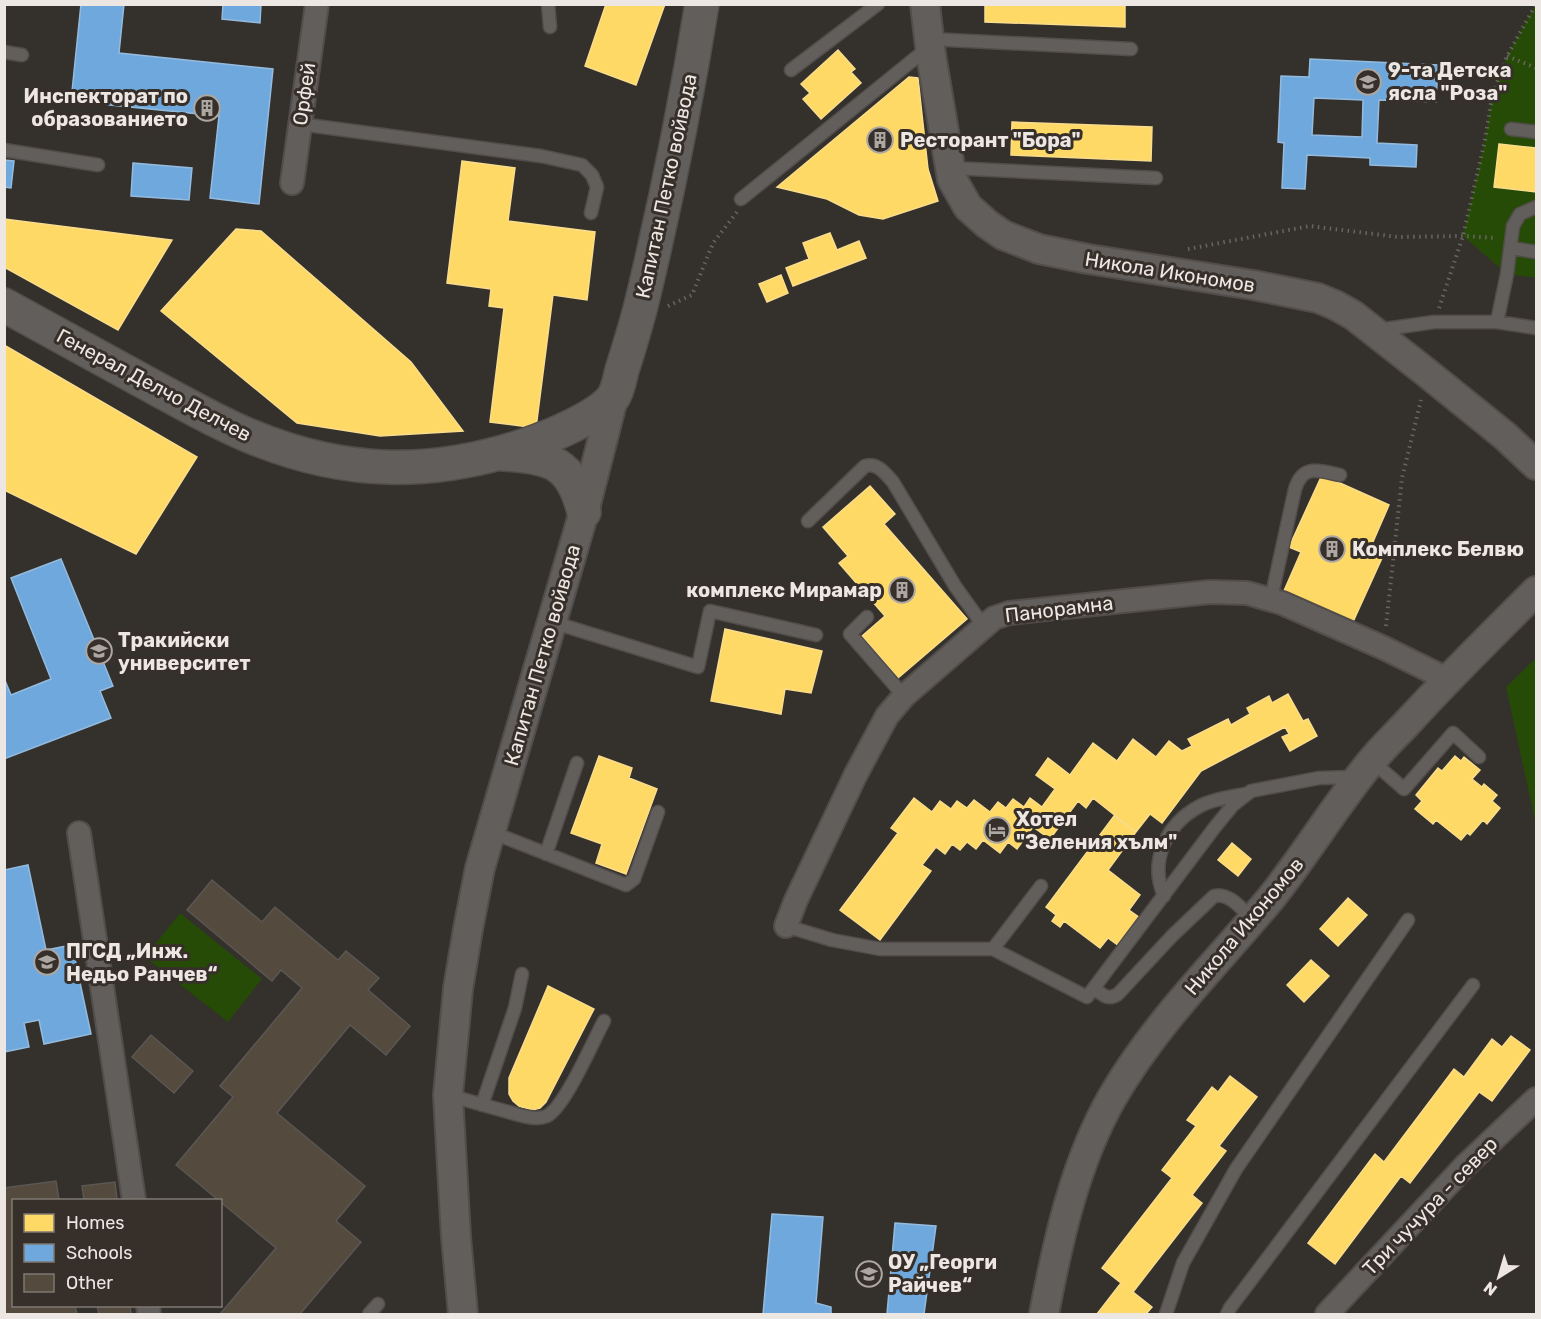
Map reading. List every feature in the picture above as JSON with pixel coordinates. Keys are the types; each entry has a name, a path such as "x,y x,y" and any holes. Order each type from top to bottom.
{"main road":[{"name":"Капитан Петко войвода","path":"614,396 638,321 669,188 702,4"},
{"name":"Генерал Делчо Делчев","path":"4,305 207,416 250,436 301,454 347,464 411,469 499,454 546,438 600,409 614,396"},
{"path":"499,454 530,456 552,462 576,486 584,512"}],"street":[{"name":"Орфей","path":"292,183 317,4"},
{"name":"Никола Икономов","path":"925,4 929,43 950,168 956,189 968,207 987,224 1021,243 1039,249 1088,259 1197,275 1318,298 1335,305 1353,315 1428,373 1505,436 1536,465"},
{"name":"Капитан Петко войвода","path":"463,1314 448,1095 458,989 480,868 584,512 614,396"},
{"name":"Никола Икономов","path":"1044,1314 1072,1192 1090,1144 1127,1074 1156,1031 1313,844 1366,769 1448,679 1536,591"},
{"name":"Панорамна","path":"786,926 856,774 887,716 904,696 983,625 994,618 1009,613 1210,592 1247,592 1271,599 1384,648 1448,679"},
{"path":"80,833 134,1199"},
{"name":"Три чучура - север","path":"1327,1314 1465,1166 1536,1099"}],"lane":[{"path":"548,4 550,27"},
{"path":"791,70 878,4"},
{"path":"741,200 929,43 1131,49"},
{"path":"4,52 22,55"},
{"path":"300,124 541,156 582,165 592,175 597,187 591,213"},
{"path":"1511,129 1536,132"},
{"path":"4,150 99,165"},
{"path":"950,168 1156,178"},
{"path":"1497,322 1514,226 1520,214 1536,207"},
{"path":"1511,243 1536,252"},
{"path":"1373,331 1434,322 1497,322 1536,328"},
{"path":"808,521 865,466 870,464 880,468 892,482 966,604 983,625"},
{"path":"1271,599 1299,479 1305,473 1313,470 1340,475"},
{"path":"552,622 698,667 710,611 816,635"},
{"path":"867,617 850,633 904,696"},
{"path":"786,926 832,940 880,949 993,949 1087,997 1215,827 1233,805 1246,794 1251,791 1366,769 1404,789 1453,733 1479,757"},
{"path":"546,854 577,763"},
{"path":"1164,896 1158,880 1157,862 1163,844 1173,828 1199,807 1227,797 1246,794"},
{"path":"490,831 626,885 634,879 658,812"},
{"path":"993,949 1041,886"},
{"path":"1094,988 1107,998 1118,994 1214,896 1227,897 1252,919"},
{"path":"1166,1314 1183,1263 1236,1169 1408,920"},
{"path":"482,1105 515,1008 522,974"},
{"path":"1227,1314 1473,985"},
{"path":"448,1095 531,1118 544,1118 553,1112 565,1095 604,1021"},
{"path":"369,1314 378,1304"}],"path":[{"path":"1434,322 1463,236 1485,140 1492,96 1507,56 1536,4"},
{"path":"1507,56 1536,68"},
{"path":"1185,249 1310,226 1398,237 1463,236 1511,243"},
{"path":"1384,648 1402,478 1428,373"}],"green space":[{"path":"1535,5 1536,278 1507,274 1463,236 1485,140 1492,96 1507,56"},
{"path":"1536,658 1536,825 1506,687"},
{"path":"180,913 262,979 228,1022 145,957"}],"building: Homes":[{"path":"606,4 665,4 636,85 585,66"},
{"path":"985,4 1125,4 1125,27 985,22"},
{"path":"838,50 855,69 851,72 861,83 821,119 803,99 810,93 801,84"},
{"name":"Ресторант \"Бора\"","path":"909,77 918,78 928,169 938,201 883,219 859,215 827,199 777,187"},
{"path":"1012,122 1152,127 1151,161 1011,155"},
{"path":"1499,144 1536,148 1536,192 1494,187"},
{"path":"462,161 515,168 508,221 595,232 587,300 553,295 536,428 490,422 504,308 489,306 491,289 447,283"},
{"path":"4,219 172,240 118,330 4,267"},
{"path":"236,229 261,231 411,362 463,431 380,436 297,423 161,311"},
{"path":"830,233 837,250 859,241 866,258 793,286 786,268 809,259 803,243"},
{"path":"781,275 788,293 767,302 759,284"},
{"path":"4,345 197,457 136,554 4,490"},
{"name":"Комплекс Белвю","path":"1322,475 1389,505 1369,551 1382,558 1352,624 1283,593 1301,552 1289,547"},
{"name":"комплекс Мирамар","path":"870,486 895,514 884,524 967,619 898,678 862,636 885,616 839,563 848,556 823,527"},
{"path":"725,629 822,651 811,693 785,689 781,714 711,701"},
{"path":"1288,694 1303,721 1308,719 1317,736 1290,751 1282,737 1289,734 1285,727 1201,771 1162,823 1150,814 1136,832 1093,798 1086,808 1078,801 1050,839 1033,827 1017,849 1008,842 1000,853 983,840 976,849 967,842 960,850 952,844 945,854 936,847 922,865 931,871 880,940 840,910 898,833 891,828 914,798 932,812 940,801 951,809 957,801 967,808 974,800 990,812 998,802 1006,808 1013,799 1024,807 1030,798 1042,807 1055,789 1036,775 1048,758 1070,775 1093,743 1117,761 1133,739 1156,757 1169,741 1182,751 1192,746 1188,739 1228,719 1231,725 1250,714 1247,708 1269,696 1272,703"},
{"path":"599,756 632,768 629,778 657,789 626,874 596,863 602,844 571,833"},
{"path":"1455,756 1461,761 1464,757 1480,770 1472,779 1482,787 1484,784 1497,795 1492,801 1500,808 1487,824 1483,820 1470,835 1467,833 1461,840 1436,820 1433,824 1415,809 1422,801 1416,795 1438,768 1442,771"},
{"path":"1114,816 1136,832 1108,870 1140,895 1129,910 1140,918 1119,946 1108,938 1100,948 1064,921 1060,927 1052,921 1056,915 1046,907"},
{"path":"1232,843 1251,859 1238,876 1218,860"},
{"path":"1348,898 1367,915 1338,946 1320,929"},
{"path":"1311,960 1329,976 1304,1002 1287,985"},
{"path":"548,986 594,1009 546,1102 540,1108 532,1110 519,1106 513,1101 509,1094 509,1078"},
{"path":"1511,1036 1530,1050 1492,1101 1479,1092 1410,1183 1401,1176 1335,1264 1308,1243 1375,1154 1384,1162 1454,1069 1464,1077 1492,1039 1502,1047"},
{"path":"1230,1076 1257,1097 1219,1146 1226,1151 1192,1195 1202,1203 1133,1292 1152,1307 1146,1314 1097,1314 1121,1283 1102,1268 1172,1178 1162,1170 1196,1126 1187,1120 1212,1087 1218,1092"}],"building: Schools":[{"name":"Инспекторат по образованието","path":"81,4 124,4 119,53 273,69 259,204 210,198 219,116 71,101"},
{"path":"223,4 261,4 260,23 222,19"},
{"path":"1310,59 1438,65 1436,102 1379,100 1377,143 1417,145 1416,167 1370,165 1370,158 1307,155 1305,189 1282,188 1284,143 1278,142 1281,76 1309,77","holes":["1314,98 1363,100 1362,137 1312,135"]},
{"path":"4,160 14,161 11,188 4,187"},
{"path":"133,163 192,168 189,200 131,196"},
{"path":"61,559 113,686 100,691 111,718 4,759 4,678 11,695 51,679 11,578"},
{"path":"28,865 46,950 72,945 91,1034 44,1044 39,1020 24,1023 29,1047 4,1052 4,870"},
{"path":"772,1214 823,1217 816,1303 831,1307 831,1314 763,1314"},
{"path":"895,1223 936,1226 924,1314 887,1314"}],"building: Other":[{"path":"212,880 262,922 275,907 338,960 346,951 379,978 368,990 410,1026 386,1055 350,1025 277,1113 365,1186 336,1221 361,1242 300,1314 220,1314 276,1248 222,1203 222,1199 217,1199 176,1165 233,1097 220,1086 302,988 281,970 272,981 187,910"},
{"path":"151,1035 193,1071 174,1093 132,1057"},
{"path":"56,1181 59,1199 12,1199 12,1307 75,1307 77,1314 4,1314 4,1188"},
{"path":"115,1182 117,1199 84,1199 82,1186"},
{"path":"97,1307 130,1307 131,1314 99,1314"}],"place":[{"name":"9-та Детска ясла \"Роза\"","path":"1368,82"},
{"name":"Инспекторат по образованието","path":"207,108"},
{"name":"Ресторант \"Бора\"","path":"880,140"},
{"name":"Комплекс Белвю","path":"1332,549"},
{"name":"комплекс Мирамар","path":"902,590"},
{"name":"Тракийски университет","path":"99,651"},
{"name":"Хотел \"Зеления хълм\"","path":"997,830"},
{"name":"ПГСД „Инж. Недьо Ранчев“","path":"47,962"},
{"name":"ОУ „Георги Райчев“","path":"869,1274"}]}
